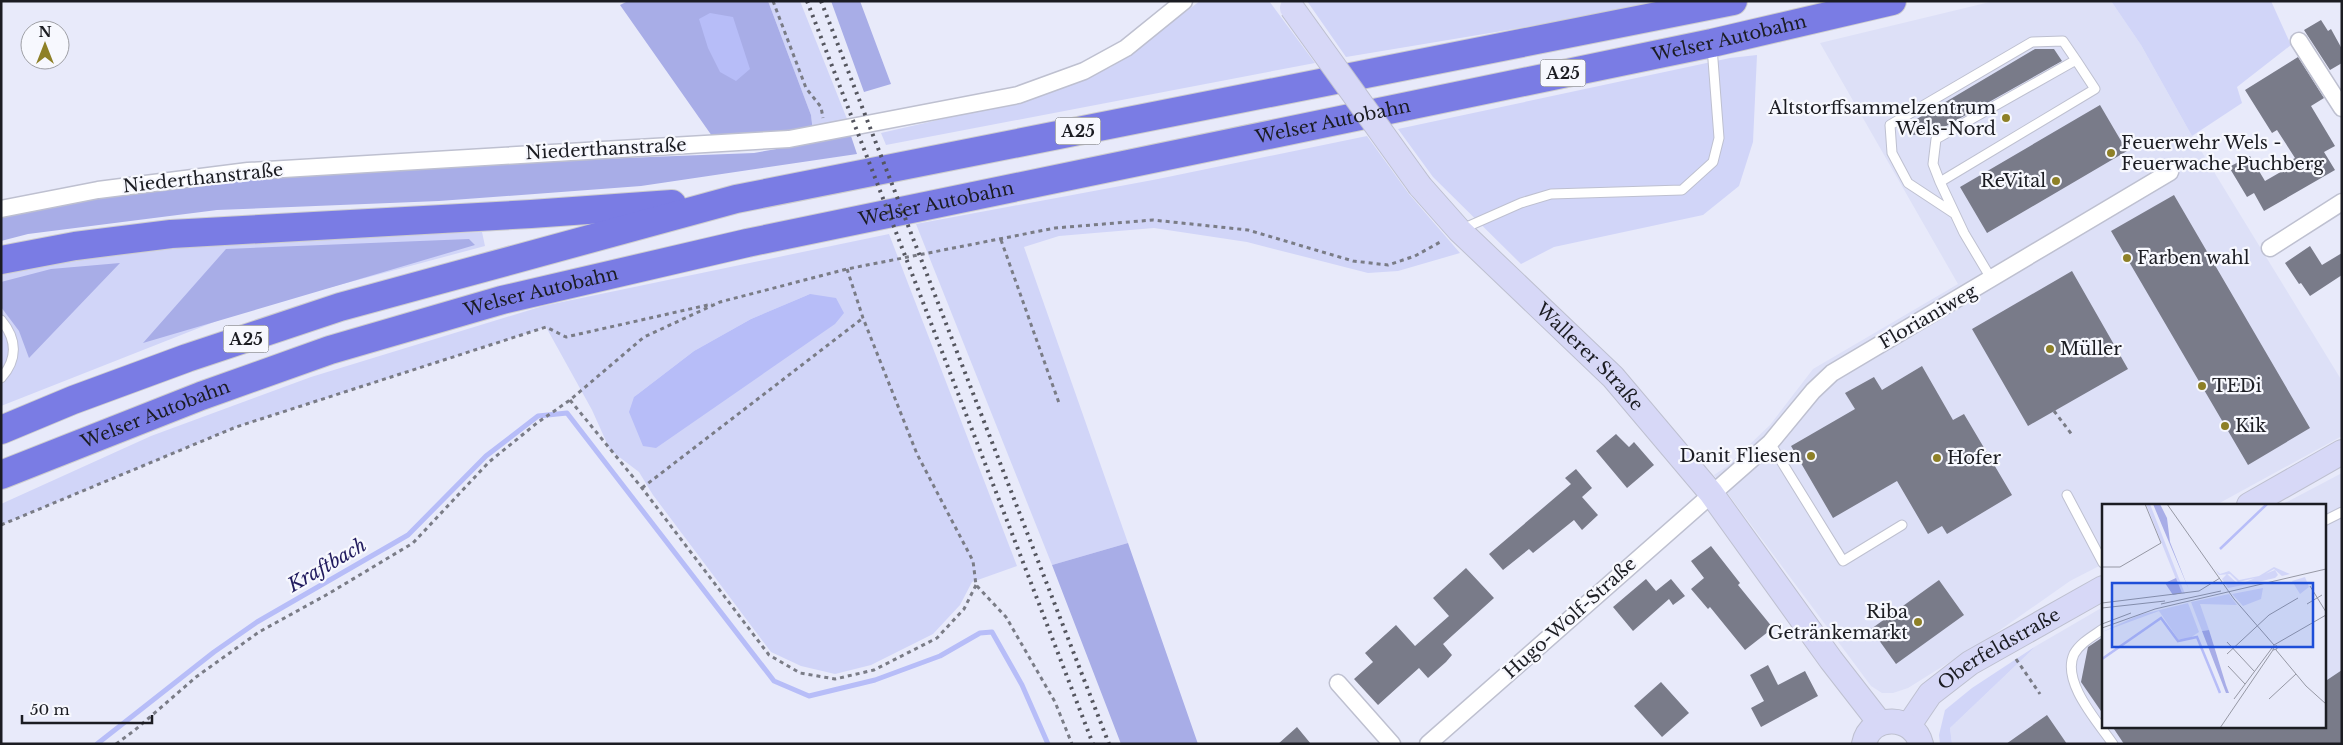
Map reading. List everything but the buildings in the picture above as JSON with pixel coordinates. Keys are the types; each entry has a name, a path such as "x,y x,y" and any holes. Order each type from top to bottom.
{"highway":[{"name":"Welser Autobahn","path":"1,430 73,400 187,358 340,307 736,199 1733,1"},
{"name":"Welser Autobahn","path":"1,475 201,396 330,350 511,298 747,243 1712,43 1892,1"},
{"path":"1,260 75,246 171,234 531,214 736,199"}],"street":[{"name":"Niederthanstraße","path":"1,209 98,190 248,171 789,139 826,133 1018,95 1084,71 1126,48 1184,1"},
{"name":"Wallerer Straße","path":"1290,4 1420,186 1460,230 1613,377 1711,493 1831,660 1880,723"},
{"path":"2299,41 2342,108"},
{"name":"Florianiweg","path":"1711,493 1770,443 1813,391 1832,373 1992,280 2170,172"},
{"path":"2270,248 2342,202"},
{"path":"2251,504 2342,452"},
{"name":"Hugo-Wolf-Straße","path":"1428,744 1711,493"},
{"name":"Oberfeldstraße","path":"1915,734 1930,694 1970,663 2102,589"},
{"path":"1338,683 1392,744"},
{"path":"1864,744 1870,730 1880,723 1890,720 1915,734"}],"lane":[{"path":"1940,182 2096,89 2063,41 2032,42 1890,124 1892,154 1908,183 1955,214"},
{"path":"1460,230 1521,203 1551,194 1682,190 1713,162 1719,138 1712,43"},
{"path":"1992,280 1955,214 1932,164 1936,139 2076,60"},
{"path":"1,320 11,332 14,349 12,359 1,378"},
{"path":"1770,443 1843,561 1902,525"},
{"path":"2067,495 2102,561"},
{"path":"2326,521 2342,512"},
{"path":"2102,630 2082,643 2074,654 2070,666 2072,680 2080,696 2113,744"}],"path":[{"path":"773,1 806,88 821,108"},
{"path":"1,526 236,427 546,327 566,338 720,302 847,269 1002,240 1055,228 1153,220 1248,230 1353,261 1388,265 1415,256 1460,230"},
{"path":"1002,240 1059,404"},
{"path":"570,400 642,488 769,655 800,673 835,679 874,670 937,638 964,609 976,585 973,560 916,454 863,318 847,269"},
{"path":"116,744 196,677 259,632 328,594 413,543 489,462 544,418 570,400 644,338 720,302"},
{"path":"642,488 863,318"},
{"path":"2054,411 2073,436"},
{"path":"976,585 1006,617 1055,702 1072,744"},
{"path":"2013,654 2040,694"}],"shaded area":[{"path":"628,1 768,1 811,115 813,132 712,136 620,5"},
{"path":"768,1 800,1 849,124 813,132 811,115"},
{"path":"831,1 860,1 891,84 864,92"},
{"path":"1200,1 1269,1 1315,63 886,145 881,133 1034,98 1111,67"},
{"path":"1307,1 1658,1 1597,15 1346,57"},
{"path":"1994,1 2111,1 2141,45 2192,136 2342,381 2342,436 2218,504 2102,504 2102,565 2070,581 1993,635 1908,688 1893,693 1882,693 1871,686 1714,475 1726,467 1770,425 1813,369 1958,284 1820,43"},
{"path":"2111,1 2271,1 2291,45 2237,87 2242,103 2192,136 2141,45"},
{"path":"710,13 733,17 750,69 736,81 720,72 708,48 699,19"},
{"path":"1757,55 1753,142 1739,186 1703,215 1554,247 1521,264 1433,177 1398,129 1730,58"},
{"path":"851,136 857,154 641,186 439,201 217,210 28,234 1,241 1,213 232,181 445,165 754,153"},
{"path":"1367,136 1409,194 1460,253 1398,271 1368,273 1247,242 1154,228 1059,236 1024,247 1128,543 1052,565 916,224 1158,179"},
{"path":"482,232 485,246 242,311 1,406 1,275 51,263 237,241"},
{"path":"889,234 1017,566 972,582 960,605 933,634 871,665 835,674 801,666 771,652 653,495 639,472 610,450 592,410 546,327 236,427 1,525 1,504 151,436 311,377 543,306","holes":["810,294 634,397 694,351 751,319"]},
{"path":"469,239 475,245 143,343 226,249"},
{"path":"120,263 29,358 19,331 1,307 1,282 51,269"},
{"path":"810,294 836,298 844,313 835,324 656,448 643,446 629,412 634,397 694,351 751,319"},
{"path":"2342,473 2342,744 1952,744 1950,728 2036,646 2102,608 2102,728 2326,728 2326,504 2283,504"},
{"path":"1128,543 1198,744 1121,744 1052,565"},
{"path":"2036,646 1950,728 1952,744 1940,744 1939,735 1945,710 1972,688"}],"waterway":[{"name":"Kraftbach","path":"97,744 214,652 257,622 408,535 486,456 538,416 567,413 774,681 809,696 875,680 940,656 980,633 992,632 1022,685 1048,744"}],"railway":[{"path":"807,1 1093,744"},
{"path":"821,1 1109,744"}],"place":[{"name":"Altstorffsammelzentrum Wels-Nord","path":"2006,118"},
{"name":"Feuerwehr Wels - Feuerwache Puchberg","path":"2111,153"},
{"name":"ReVital","path":"2056,181"},
{"name":"Farben wahl","path":"2127,258"},
{"name":"Müller","path":"2050,349"},
{"name":"TEDi","path":"2202,386"},
{"name":"Kik","path":"2225,426"},
{"name":"Danit Fliesen","path":"1811,456"},
{"name":"Hofer","path":"1937,458"},
{"name":"Riba Getränkemarkt","path":"1918,622"}]}
